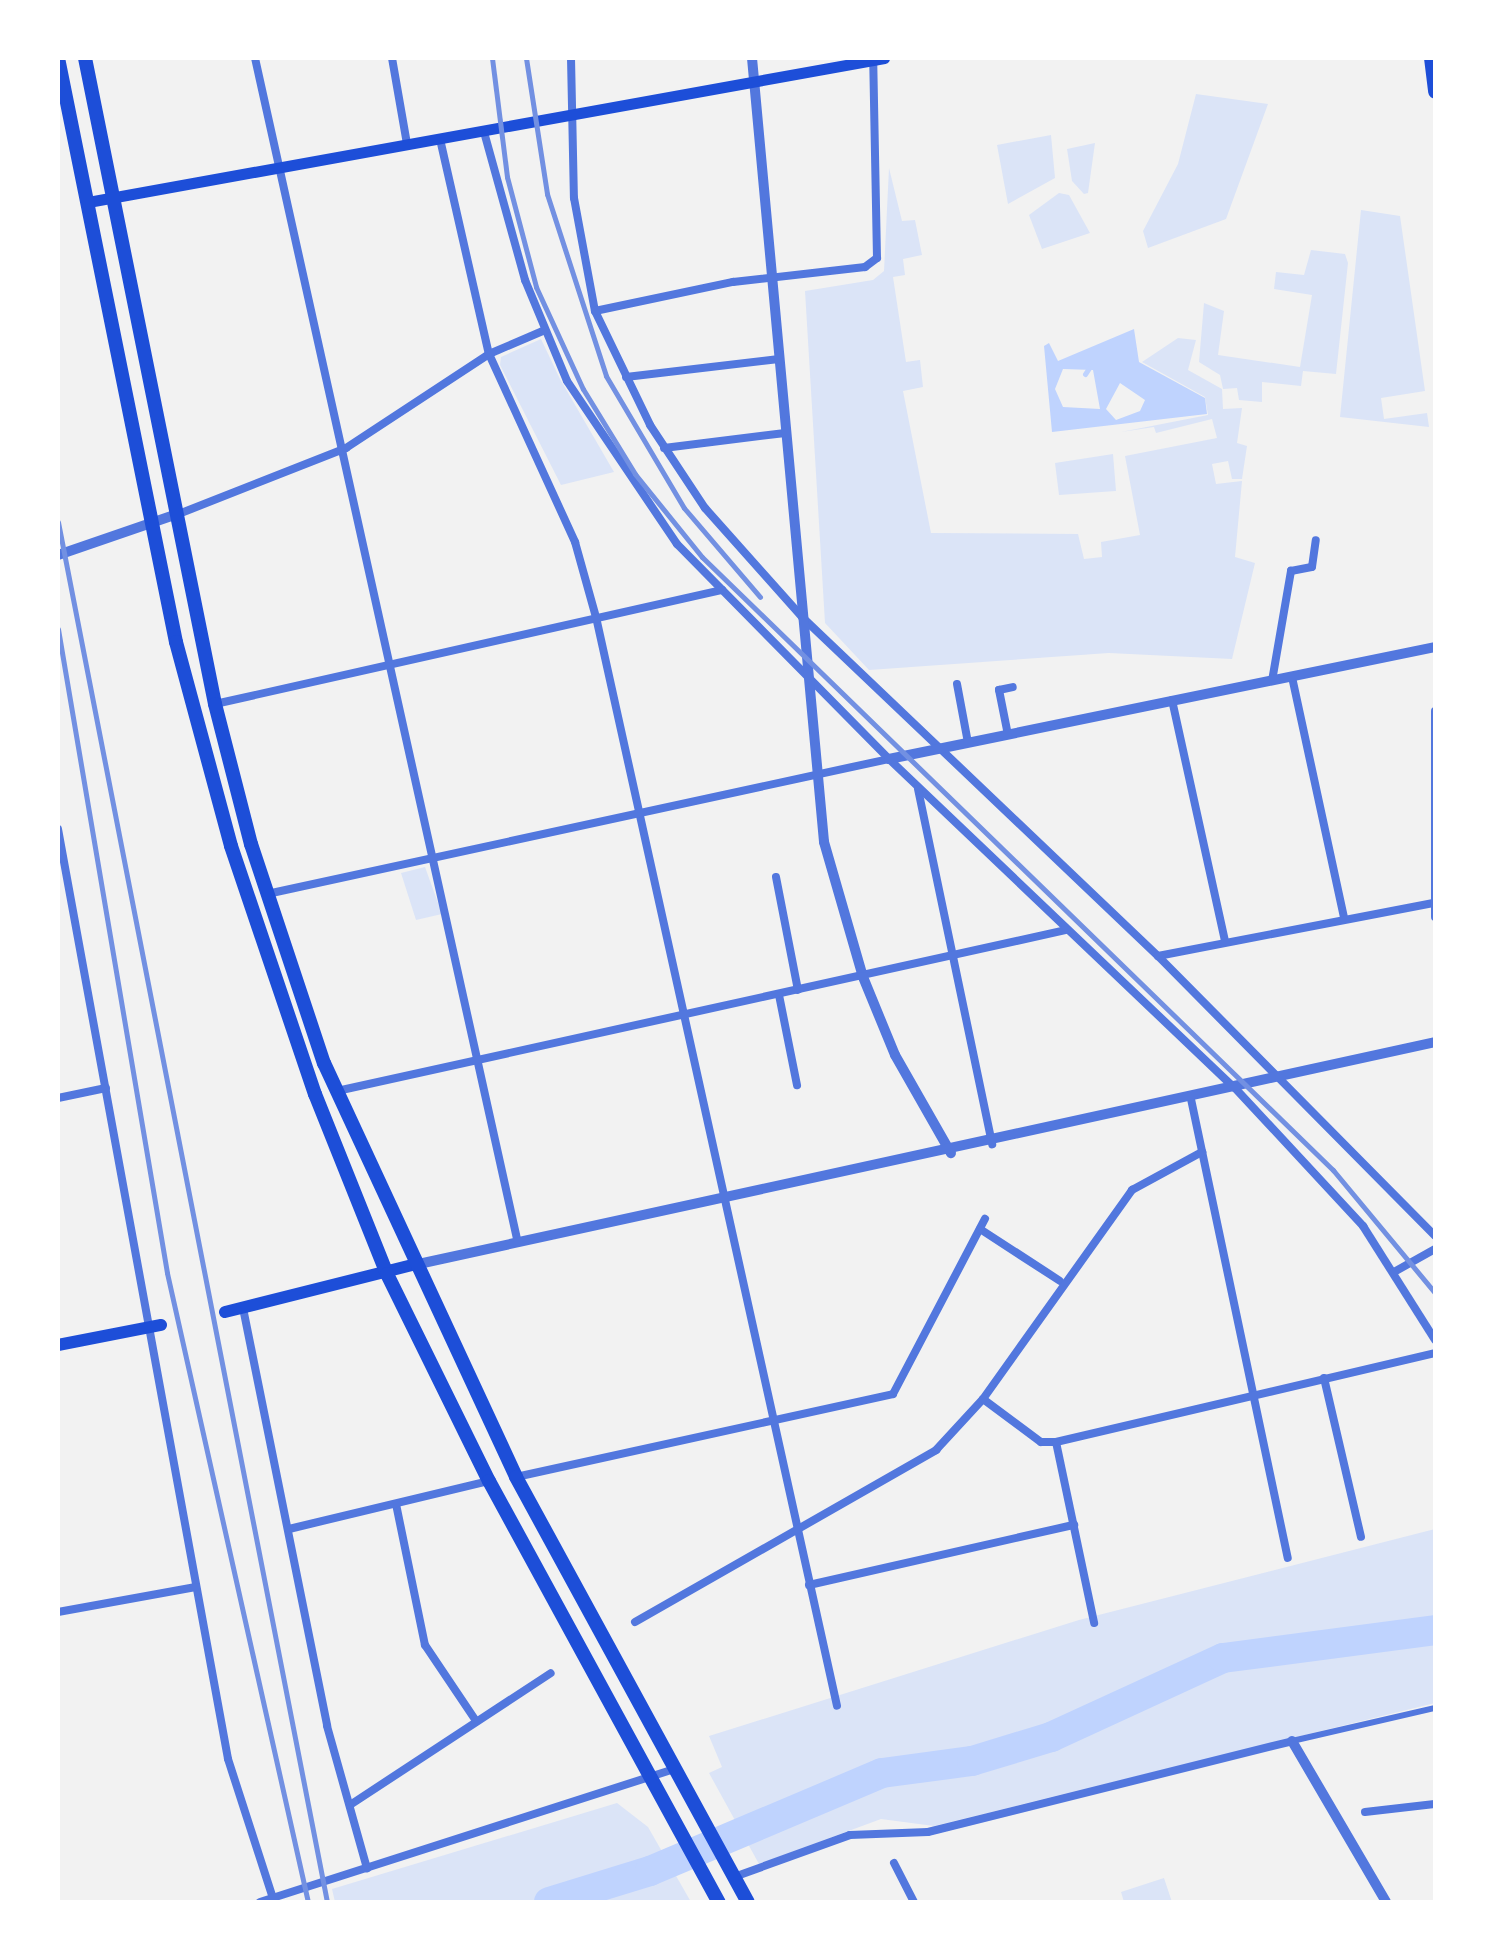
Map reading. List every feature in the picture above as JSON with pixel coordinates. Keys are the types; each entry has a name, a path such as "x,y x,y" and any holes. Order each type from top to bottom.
{"highway":[{"path":"58,58 152,522 231,846 387,1274 489,1481 719,1902"},
{"path":"85,58 174,515 215,704 266,894 336,1092 412,1265 516,1477 748,1902"},
{"path":"1431,58 1435,92"}],"main road":[{"path":"88,202 877,59"},
{"path":"225,1312 387,1274 412,1265"},
{"path":"58,1345 161,1325"}],"street":[{"path":"255,58 346,448 391,666 481,1057 517,1239"},
{"path":"392,58 407,144"},
{"path":"571,58 570,115 582,265 595,311 664,448 733,546 936,749 1158,956 1281,1076 1435,1236"},
{"path":"752,58 815,777 840,911 863,977 895,1055 951,1153"},
{"path":"595,311 773,277 865,267 877,258 877,59"},
{"path":"484,132 545,330 609,453 677,544 889,759 1234,1087 1363,1226 1435,1340"},
{"path":"440,139 489,354 575,542 596,617 686,1012 772,1421 837,1706"},
{"path":"58,555 174,515 346,448 489,354 545,330"},
{"path":"626,377 779,359"},
{"path":"664,448 785,433"},
{"path":"1272,681 1291,571 1312,567 1316,540"},
{"path":"215,704 722,590"},
{"path":"266,894 936,749 1435,647"},
{"path":"1292,677 1344,918"},
{"path":"957,684 968,743"},
{"path":"1008,735 999,690 1013,687"},
{"path":"1172,700 1225,942"},
{"path":"1435,711 1432,903 1435,917"},
{"path":"917,786 950,957 992,1144"},
{"path":"58,832 228,1759 273,1898"},
{"path":"776,877 798,990"},
{"path":"1158,956 1432,903"},
{"path":"336,1092 481,1057 863,977 1066,930"},
{"path":"779,995 797,1085"},
{"path":"412,1265 517,1239 951,1153 1435,1042"},
{"path":"58,1098 106,1088"},
{"path":"1191,1099 1256,1393 1288,1558"},
{"path":"635,1622 936,1450 983,1399 1060,1281 1132,1190 1202,1152"},
{"path":"516,1477 893,1394 985,1219"},
{"path":"980,1229 1060,1281"},
{"path":"1394,1272 1435,1249"},
{"path":"243,1308 350,1805 367,1868"},
{"path":"983,1399 1041,1442 1056,1442 1435,1353"},
{"path":"1324,1378 1361,1537"},
{"path":"1056,1442 1094,1623"},
{"path":"289,1529 489,1481"},
{"path":"396,1504 425,1645 476,1721"},
{"path":"809,1585 1074,1525"},
{"path":"58,1612 196,1587"},
{"path":"350,1805 551,1673"},
{"path":"731,1872 850,1835 928,1832 1435,1708"},
{"path":"1292,1741 1386,1902"},
{"path":"260,1902 675,1769"},
{"path":"1365,1812 1435,1804"},
{"path":"894,1863 914,1902"}],"shaded area":[{"path":"1196,94 1268,104 1226,219 1148,248 1143,231 1178,164"},
{"path":"1051,135 1055,178 1008,204 997,145"},
{"path":"1095,143 1088,193 1084,194 1072,181 1067,149"},
{"path":"889,168 902,221 915,220 922,255 903,259 905,275 893,277 906,362 920,360 923,387 903,391 931,533 1078,534 1084,559 1102,557 1101,542 1140,535 1125,456 1217,438 1212,419 1156,433 1154,427 1121,432 1208,415 1205,397 1142,362 1178,338 1196,340 1188,370 1222,389 1223,409 1242,408 1237,443 1247,446 1242,479 1232,479 1228,461 1212,464 1216,484 1242,481 1235,557 1255,563 1232,659 1109,653 869,670 825,623 805,291 873,280 884,271"},
{"path":"1059,193 1069,195 1090,233 1042,249 1029,215"},
{"path":"1361,210 1400,216 1425,391 1381,398 1384,419 1427,413 1429,427 1340,417"},
{"path":"1311,250 1345,254 1348,263 1336,374 1303,371 1301,386 1262,382 1262,402 1239,400 1237,388 1223,389 1220,375 1199,362 1204,303 1224,311 1218,355 1300,367 1312,295 1274,289 1276,272 1304,275"},
{"path":"541,339 560,379 614,472 561,485 500,365 501,357"},
{"path":"1113,454 1116,491 1059,495 1055,463"},
{"path":"425,867 442,914 416,920 401,873"},
{"path":"1435,1529 1435,1703 934,1826 881,1819 759,1864 709,1773 722,1767 709,1736 1079,1620"},
{"path":"617,1803 648,1827 691,1902 335,1902 332,1889"},
{"path":"1164,1878 1172,1902 1124,1902 1121,1892"}],"water":[{"path":"1134,329 1139,362 1205,398 1207,414 1052,432 1044,346 1049,343 1058,361","holes":["1063,369 1093,370 1100,409 1063,407 1055,389","1120,383 1145,400 1140,411 1116,420 1106,409"]}],"waterway":[{"path":"1085,374 1089,368"},
{"path":"549,1902 650,1871 882,1773 972,1761 1051,1737 1223,1658 1435,1630"}],"railway":[{"path":"492,58 507,177 536,287 583,389 635,474 702,557 1333,1170 1435,1293"},
{"path":"526,58 547,194 606,376 684,508 760,597"},
{"path":"58,522 327,1902"},
{"path":"58,629 167,1273 308,1902"}]}
